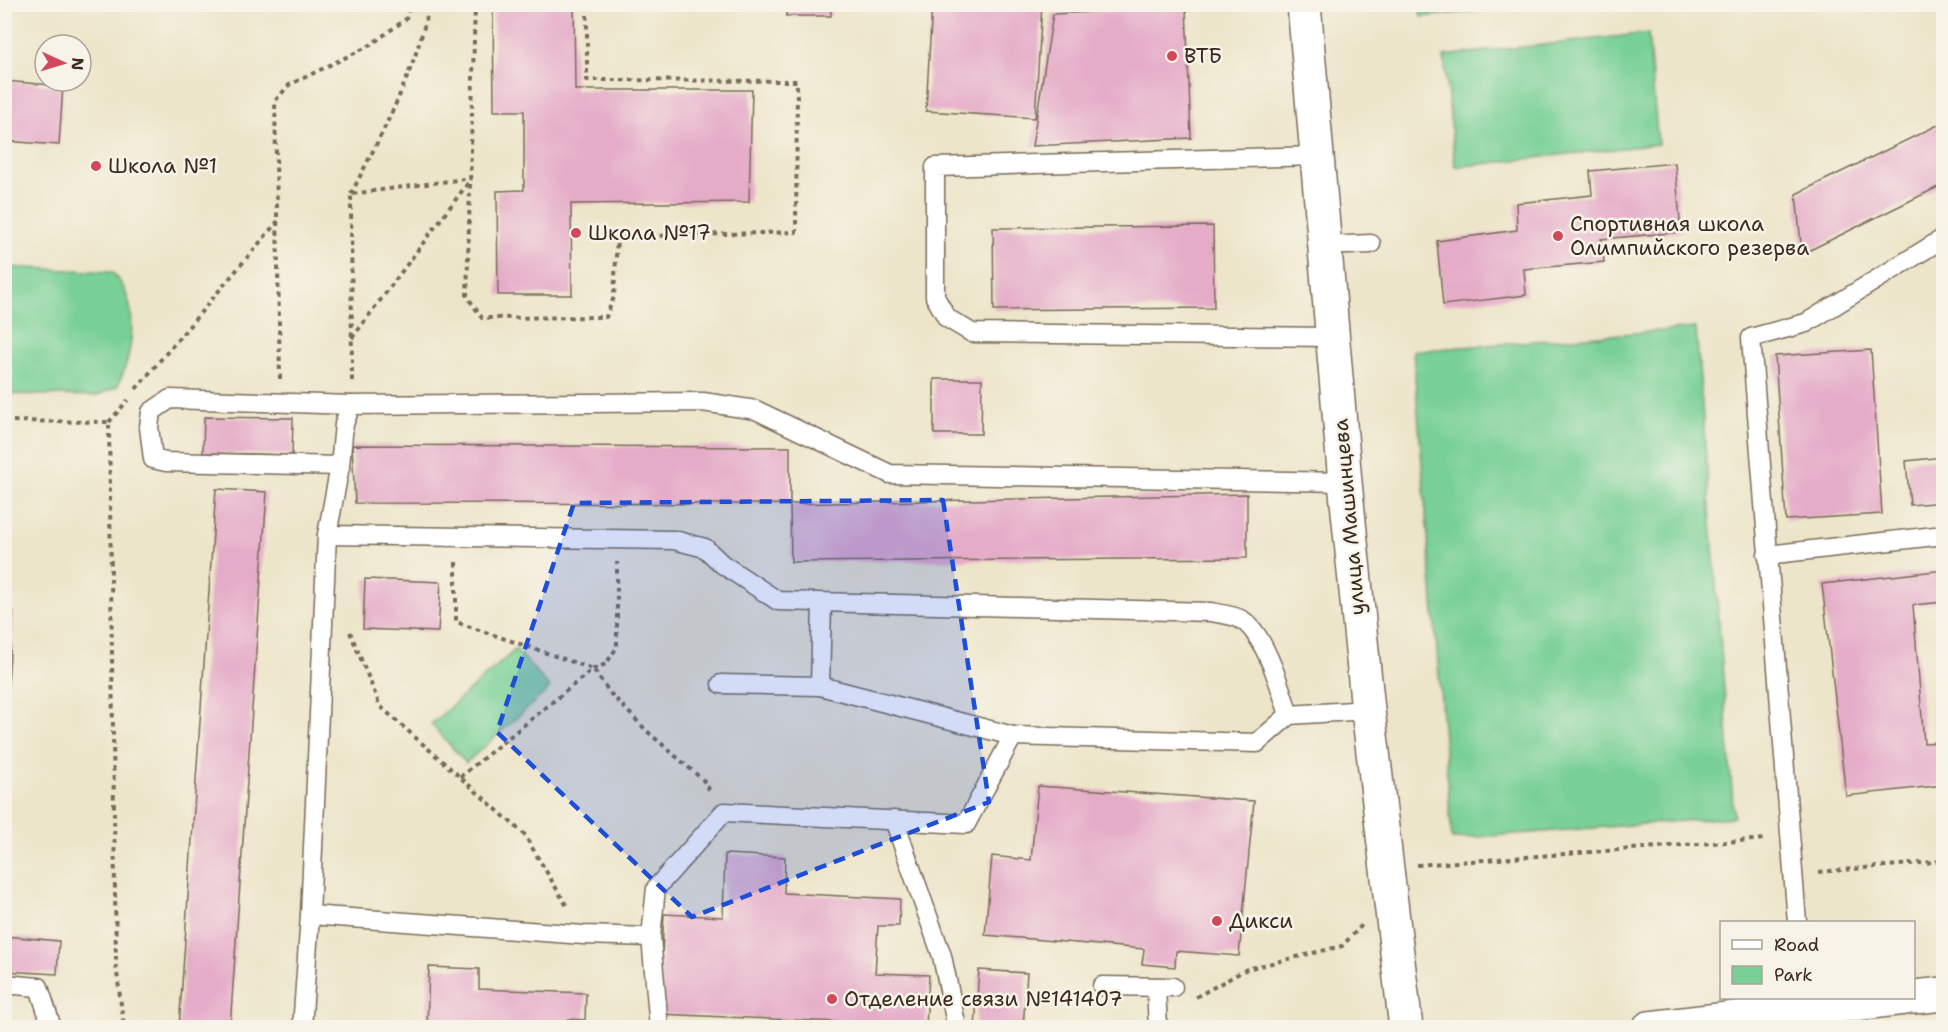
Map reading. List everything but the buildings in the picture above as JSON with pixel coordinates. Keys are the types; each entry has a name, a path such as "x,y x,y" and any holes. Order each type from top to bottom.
{"street":[{"name":"улица Машинцева","path":"1304,4 1345,482 1368,710 1406,1028"},
{"path":"1915,997 1944,994"},
{"path":"1649,1028 1802,1003 1884,999"}],"lane":[{"path":"1317,156 935,167 935,297 947,318 972,333 1333,338"},
{"path":"1797,921 1751,338 1806,323 1944,238"},
{"path":"1324,246 1371,244"},
{"path":"340,466 177,463 153,459 149,427 151,412 170,399 351,405 703,402 756,410 890,474 1345,482"},
{"path":"302,1028 310,915 327,535 340,466 344,424 351,405"},
{"path":"327,535 674,540 705,548 722,564 778,601 1211,612 1241,618 1253,629 1276,676 1289,715"},
{"path":"1767,555 1944,535"},
{"path":"820,686 822,603"},
{"path":"721,684 820,686 1013,736 1257,743 1289,715 1368,710"},
{"path":"659,1028 651,937 656,888 724,812 966,824 1013,736"},
{"path":"894,820 942,956 957,1028"},
{"path":"310,915 584,935 651,937"},
{"path":"4,984 39,987 52,1028"},
{"path":"1102,986 1165,987 1158,1023"}],"path":[{"path":"279,381 275,101 289,85 369,46 406,19 410,4 431,5 422,40 397,102 351,194 351,405"},
{"path":"475,4 467,296 482,318 606,317 614,297 617,237 796,232 797,81 587,80 587,4"},
{"path":"351,194 472,178"},
{"path":"352,338 472,178"},
{"path":"124,1028 116,954 109,422 278,221"},
{"path":"4,420 109,422"},
{"path":"456,537 456,622 593,669 610,693 648,732 704,780 724,812"},
{"path":"460,777 593,669 606,664 617,647 618,539"},
{"path":"349,628 380,706 524,834 584,935"},
{"path":"1387,867 1790,837"},
{"path":"1794,874 1944,861"},
{"path":"1158,1023 1246,969 1342,946 1370,916"}],"highlighted area":[{"path":"943,500 989,802 692,917 497,732 574,503"}],"green space":[{"path":"1419,4 1532,5 1421,17"},
{"path":"1648,33 1658,144 1455,167 1444,56"},
{"path":"5,267 112,272 127,297 132,328 127,359 117,387 96,396 5,394"},
{"path":"1696,328 1734,817 1452,839 1413,351"},
{"path":"516,649 550,688 466,763 431,724"}],"place":[{"name":"ВТБ","path":"1172,56"},
{"name":"Школа №1","path":"96,166"},
{"name":"Школа №17","path":"576,233"},
{"name":"Спортивная школа Олимпийского резерва","path":"1558,236"},
{"name":"Дикси","path":"1217,921"},
{"name":"Отделение связи №141407","path":"832,999"}]}
